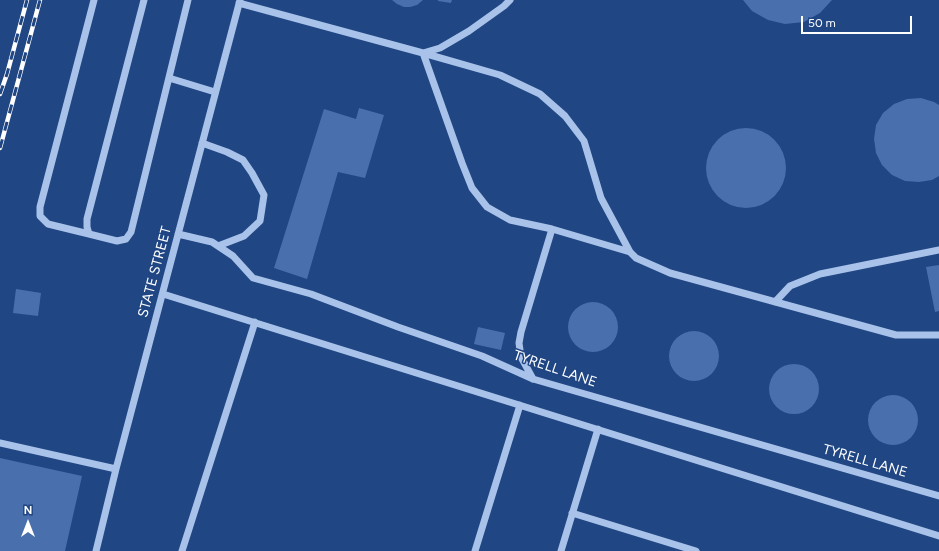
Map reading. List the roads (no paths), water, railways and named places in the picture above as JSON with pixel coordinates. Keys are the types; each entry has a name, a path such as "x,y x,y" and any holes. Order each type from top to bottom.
{"street":[{"path":"94,0 40,207 40,216 48,224 117,241 126,239 132,232 188,0"},
{"path":"89,234 86,227 86,220 144,0"},
{"path":"423,53 440,48 469,31 510,0"},
{"path":"240,1 500,75 540,94 565,116 584,141 601,198 630,252 636,258 670,273 896,336 939,336"},
{"name":"STATE STREET","path":"96,551 116,469 240,1"},
{"path":"423,53 472,188 487,207 510,220 552,229 630,252"},
{"path":"169,78 215,92"},
{"path":"202,143 227,152 243,160 264,195 260,221 244,236 218,246"},
{"path":"533,379 521,357 519,343 552,229"},
{"name":"TYRELL LANE","path":"178,234 212,242 233,256 252,278 311,294 398,327 482,356 533,379 939,496"},
{"path":"775,302 790,286 820,274 939,250"},
{"path":"163,294 939,536"},
{"path":"182,551 255,322"},
{"path":"475,551 520,405"},
{"path":"561,551 598,430"},
{"path":"0,442 116,469"},
{"path":"572,513 696,551"}],"railway":[{"path":"0,94 7,74 27,0"},
{"path":"0,148 40,0"}]}
